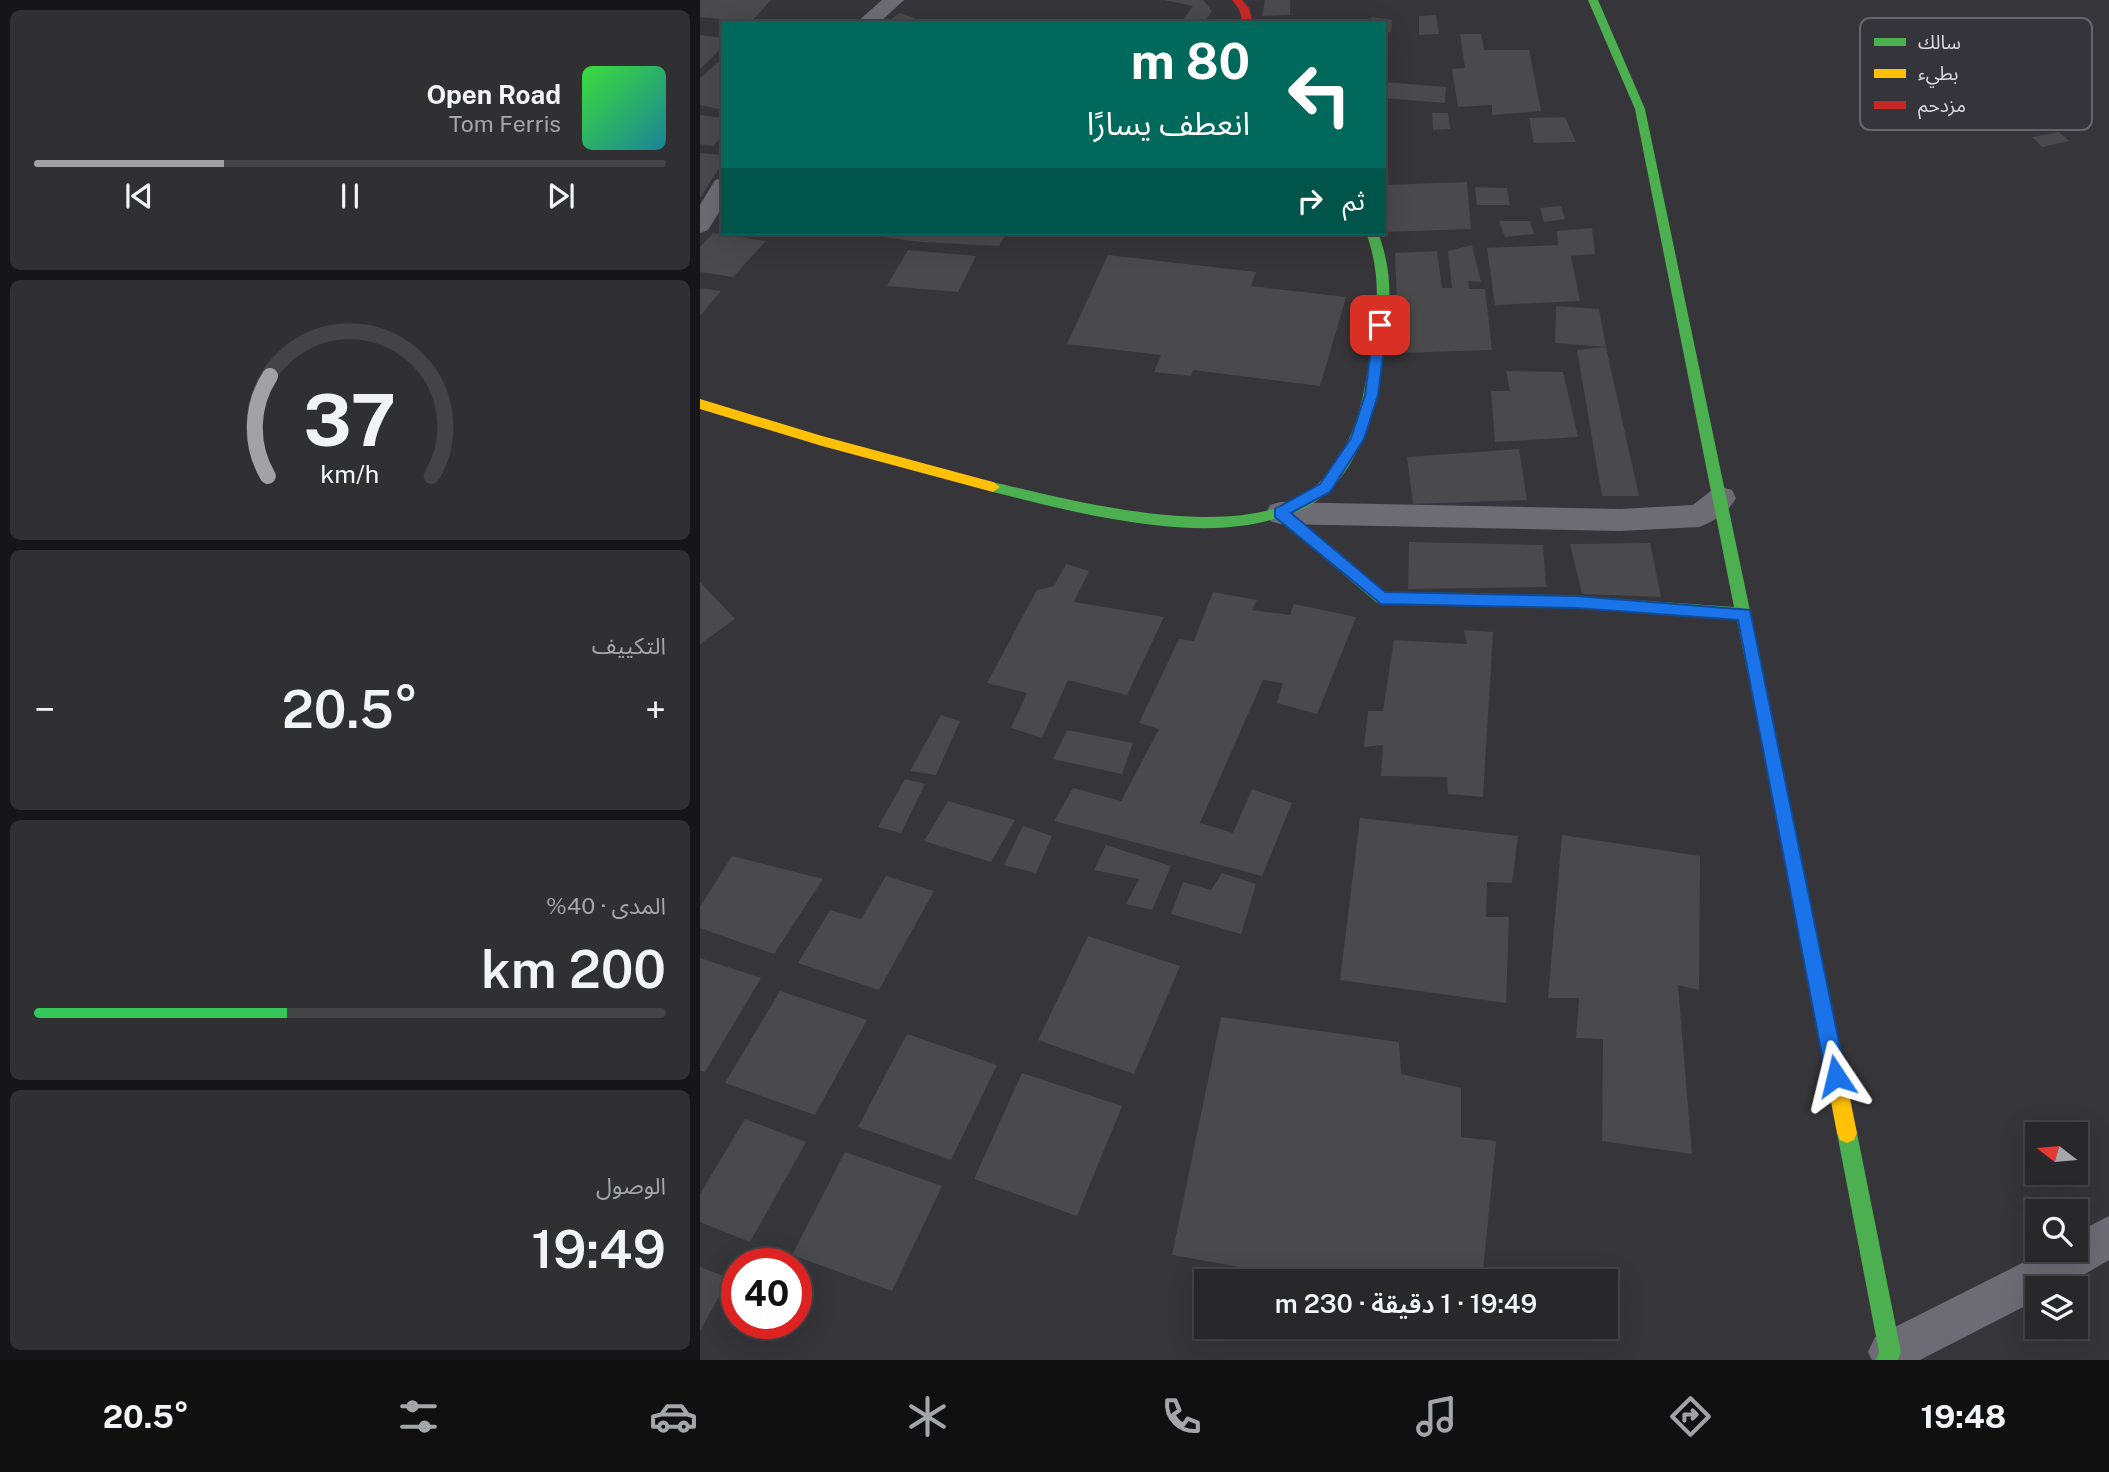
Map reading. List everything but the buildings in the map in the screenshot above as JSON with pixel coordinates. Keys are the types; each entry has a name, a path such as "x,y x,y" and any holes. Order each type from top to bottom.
{"street":[{"path":"868,21 894,0"},
{"path":"1237,0 1244,8 1247,21"},
{"path":"1593,0 1640,109 1722,498 1889,1356 2053,1270 2109,1237"},
{"path":"700,225 721,188"},
{"path":"1280,513 1325,488 1357,439 1372,395 1386,279 1373,235"},
{"path":"700,404 825,444 1018,494 1129,516 1217,521 1280,513 1620,520 1699,516 1722,498"},
{"path":"1280,513 1381,598 1576,602 1745,614"}],"traffic: fast":[{"path":"1593,0 1640,109 1773,759"},
{"path":"993,487 1104,512 1187,522 1265,517 1297,506 1314,495 1329,482 1351,450 1371,392 1384,302 1383,268 1373,235"},
{"path":"1280,513 1381,598 1576,602 1745,614"},
{"path":"1847,1133 1890,1352 1887,1360"}],"traffic: slow":[{"path":"700,404 822,441 993,487"},
{"path":"1773,759 1847,1133"}],"traffic: jam":[{"path":"1237,0 1244,8 1247,21"}],"route":[{"path":"1380,325 1372,395 1357,439 1325,488 1280,513 1381,598 1576,602 1745,614 1836,1076"}]}
